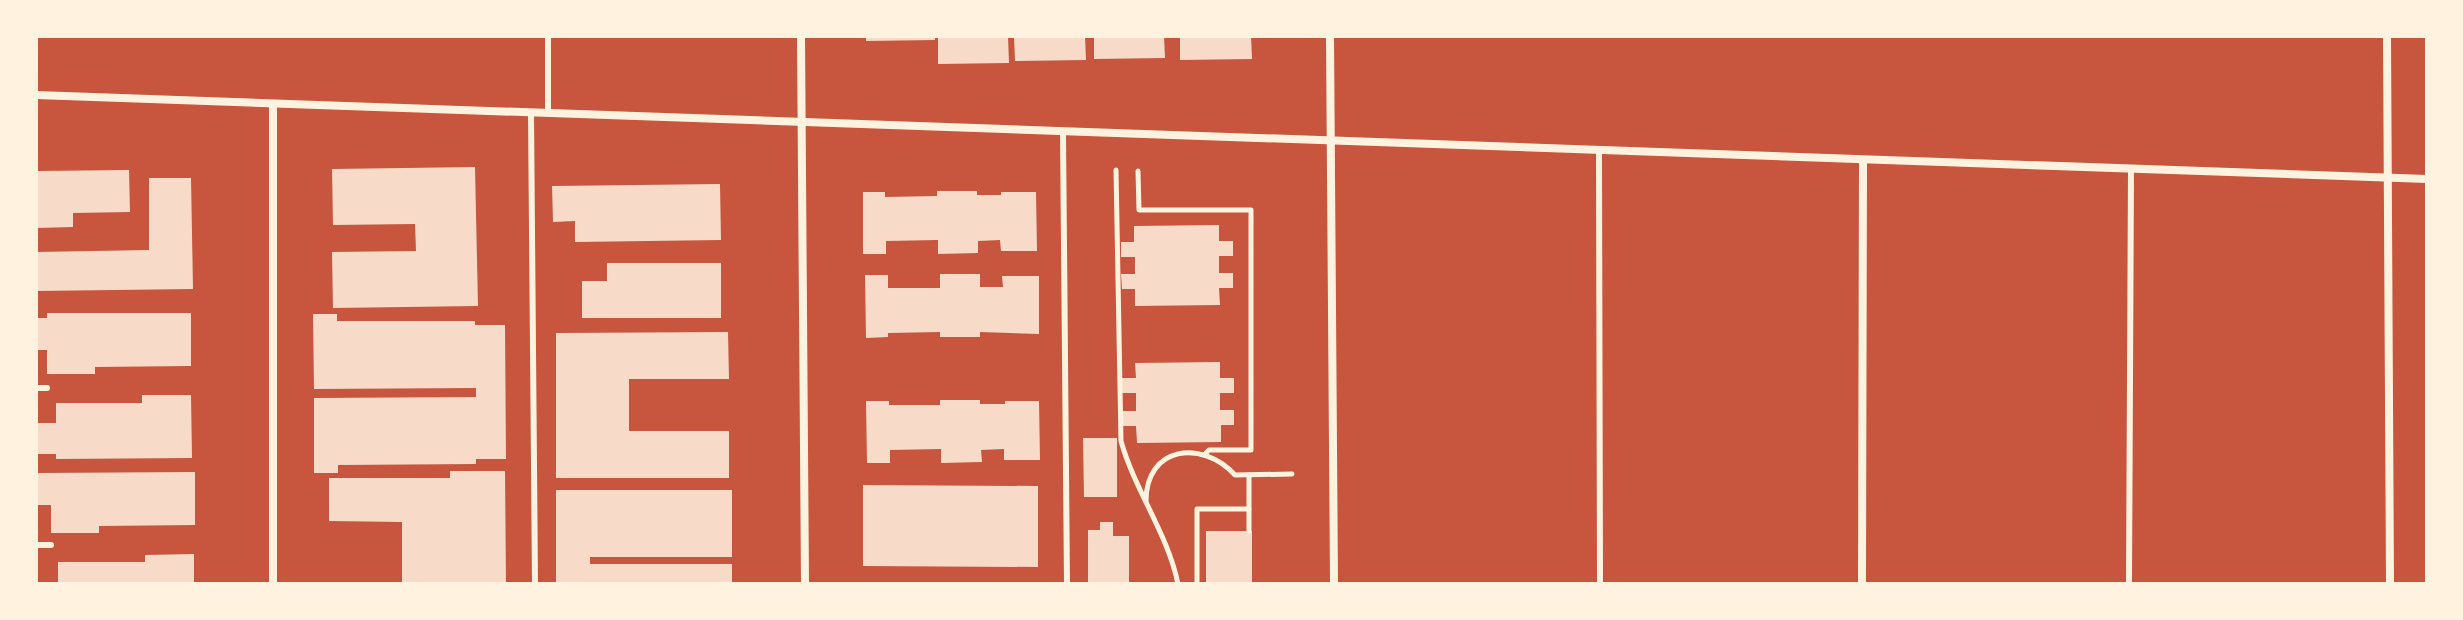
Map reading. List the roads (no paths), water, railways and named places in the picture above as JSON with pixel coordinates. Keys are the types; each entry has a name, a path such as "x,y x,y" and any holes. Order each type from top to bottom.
{"street":[{"path":"801,36 805,584"},
{"path":"1330,36 1334,584"},
{"path":"2387,36 2390,584"},
{"path":"36,95 2427,179"},
{"path":"273,104 273,584"},
{"path":"1862,584 1863,160"}],"lane":[{"path":"548,36 548,113"},
{"path":"531,113 535,584"},
{"path":"1063,132 1067,584"},
{"path":"1599,151 1600,584"},
{"path":"2129,584 2131,169"},
{"path":"36,388 47,388"},
{"path":"36,545 51,545"}]}
